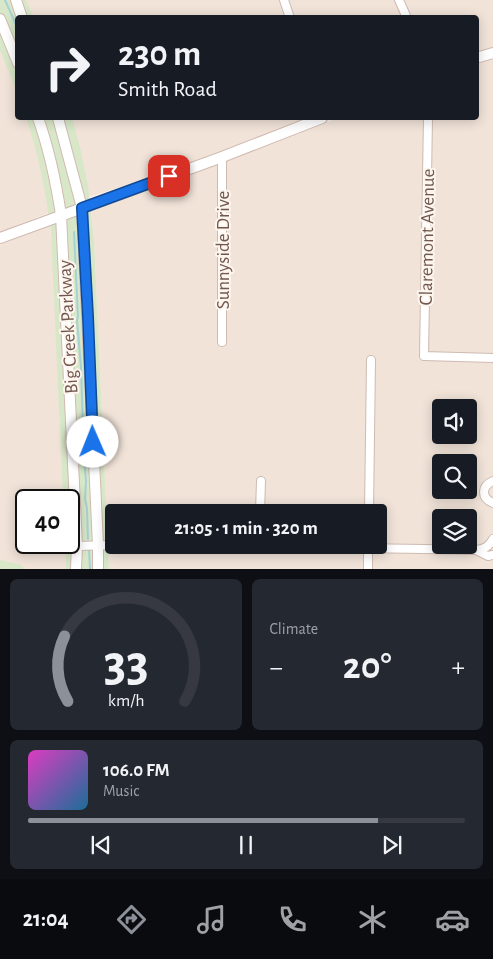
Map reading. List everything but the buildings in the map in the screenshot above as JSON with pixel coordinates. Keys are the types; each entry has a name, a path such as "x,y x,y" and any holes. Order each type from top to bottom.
{"street":[{"path":"16,0 21,15"},
{"path":"284,0 289,15"},
{"path":"399,0 406,15"},
{"path":"0,19 15,56"},
{"path":"479,57 493,52"},
{"name":"Big Creek Parkway","path":"39,120 57,186 61,215 74,489"},
{"name":"Big Creek Parkway","path":"59,120 82,208 98,569"},
{"path":"0,238 222,157 317,120"},
{"name":"Claremont Avenue","path":"428,120 424,356 493,358"},
{"name":"Sunnyside Drive","path":"222,157 222,342"},
{"path":"369,504 371,360"},
{"path":"260,481 260,504"},
{"path":"493,481 489,482 484,489 485,498 493,503"},
{"path":"477,550 484,549 493,539"},
{"path":"80,546 105,545"},
{"path":"387,548 432,550"},
{"path":"477,550 488,556 493,555"},
{"name":"Big Creek Parkway","path":"76,569 77,554"},
{"path":"368,554 368,569"}],"shaded area":[{"path":"19,0 493,0 493,49 479,54 479,15 25,15"},
{"path":"0,29 15,67 15,120 35,120 51,212 0,232"},
{"path":"493,59 493,569 109,569 108,554 387,554 387,504 106,504 94,239 91,211 333,120 479,120 479,64"},
{"path":"63,120 305,120 149,178 85,197"},
{"path":"50,225 63,489 15,489 15,554 65,554 66,569 0,569 0,245"}],"green space":[{"path":"0,0 26,0 32,15 15,15 15,87 0,50"},
{"path":"27,120 73,120 88,186 94,239 106,504 105,554 108,554 109,569 66,569 65,554 80,554 80,489 63,489 51,232 41,174"},
{"path":"0,560 22,565 24,569 0,569"}],"waterway":[{"path":"5,0 15,22"},
{"path":"74,232 88,539"},
{"path":"89,550 90,569"}],"route":[{"path":"93,442 82,208 169,176"}]}
